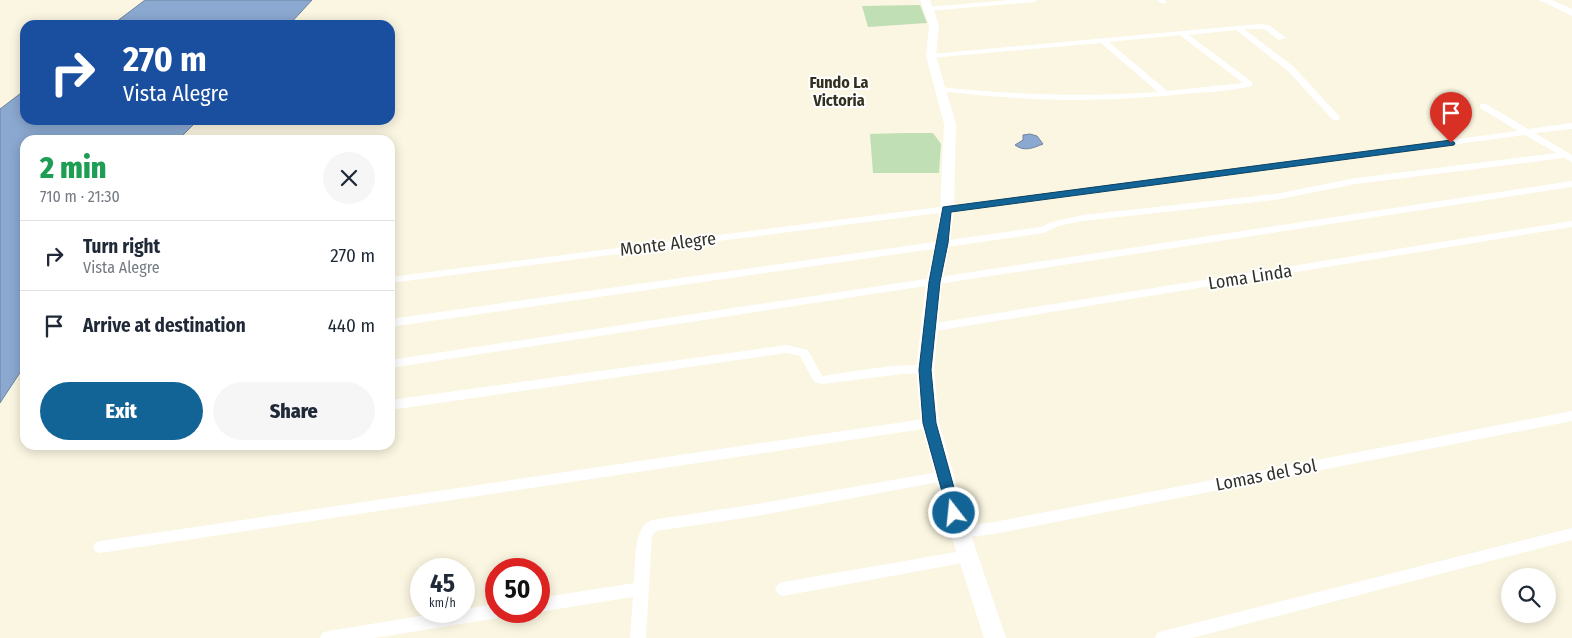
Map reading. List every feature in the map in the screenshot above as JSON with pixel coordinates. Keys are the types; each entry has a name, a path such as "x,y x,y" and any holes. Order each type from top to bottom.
{"main road":[{"path":"1560,2 1572,13"},
{"path":"926,4 934,25 931,56 950,124 947,210 943,243 934,282 925,370 930,423 960,532 995,638"}],"street":[{"path":"926,4 1034,0"},
{"path":"931,56 1262,26 1282,38"},
{"path":"1238,28 1290,68 1336,118"},
{"path":"941,89 1000,96 1049,98 1165,94 1249,84 1184,34"},
{"path":"1104,41 1165,94"},
{"path":"1483,106 1569,157"},
{"name":"Monte Alegre","path":"395,279 947,210 1572,126"},
{"path":"395,323 1044,230 1055,224 1083,218 1275,197 1356,181 1569,157"},
{"path":"395,363 1572,184"},
{"name":"Loma Linda","path":"928,328 1572,224"},
{"path":"395,404 787,348 804,353 818,379 822,380 902,370 925,370"},
{"name":"Lomas del Sol","path":"960,532 994,528 1572,416"},
{"path":"100,547 930,423"},
{"path":"638,638 645,534 649,528 655,525 757,510 944,476"},
{"path":"1163,638 1572,534"},
{"path":"783,589 968,556"},
{"path":"550,603 641,589"},
{"path":"328,638 485,613"}],"green space":[{"path":"920,5 927,23 868,27 862,6"},
{"path":"933,133 941,144 939,173 873,173 870,134"}],"water":[{"path":"145,0 312,0 294,20 119,20"},
{"path":"20,94 20,125 193,125 183,135 20,135 20,373 0,403 0,109"},
{"path":"1023,135 1037,136 1043,144 1025,149 1015,145 1023,140"}],"district":[{"name":"Fundo La Victoria","path":"839,91"}],"route":[{"path":"954,513 930,423 925,370 934,282 943,243 947,210 1451,143"}]}
